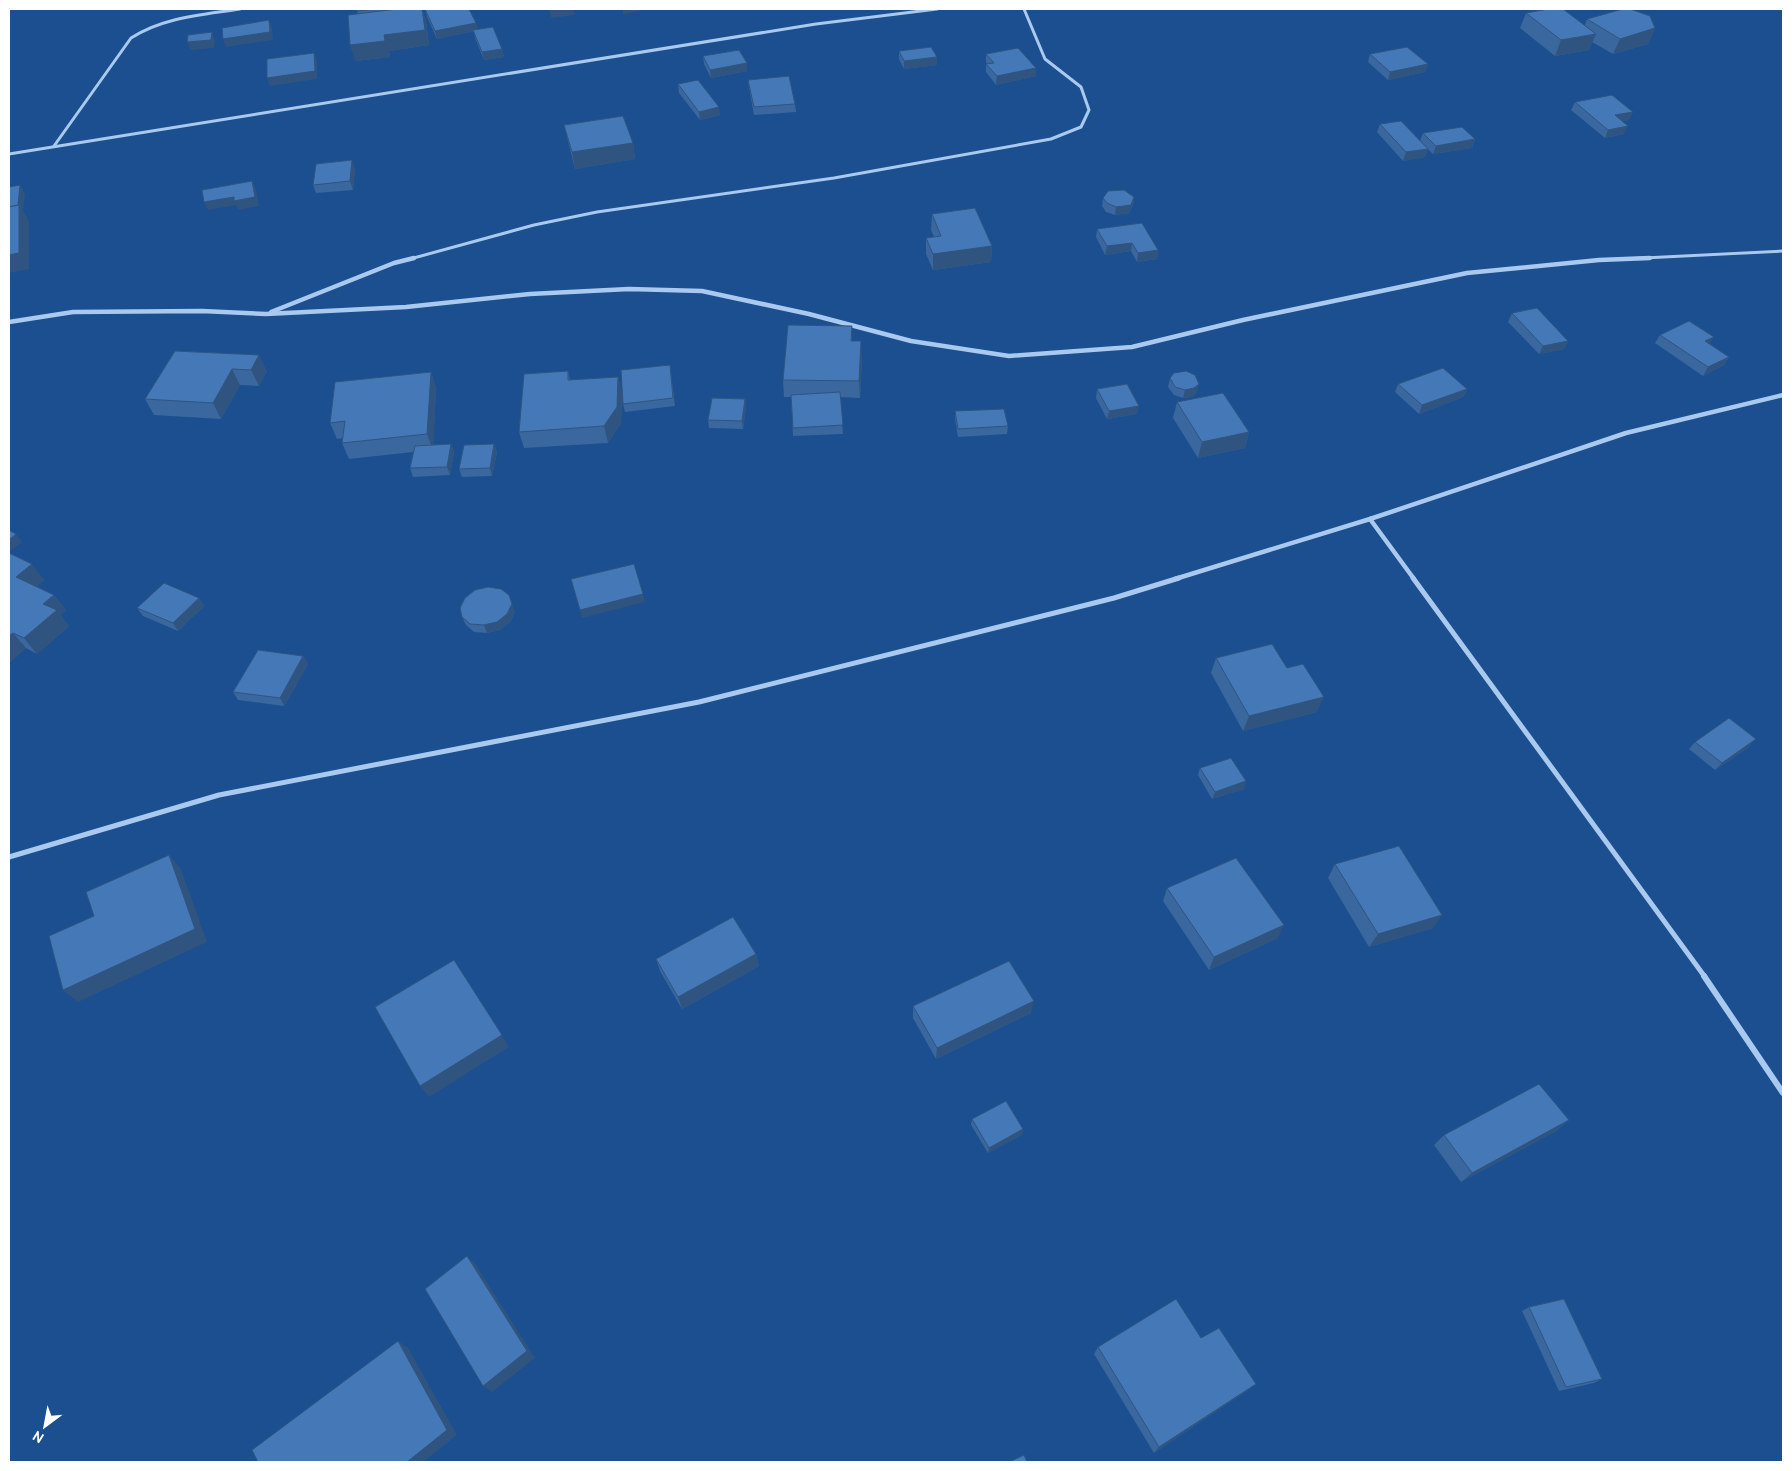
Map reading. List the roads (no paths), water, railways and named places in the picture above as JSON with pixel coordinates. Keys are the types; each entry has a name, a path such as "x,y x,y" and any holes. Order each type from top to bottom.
{"street":[{"path":"54,146 131,38 160,23 240,9"},
{"path":"9,154 816,24 937,9"},
{"path":"266,314 394,263 534,225 597,212 834,178 1050,139 1081,127 1089,110 1081,87 1045,59 1024,9"},
{"path":"9,322 73,312 202,311 266,314 406,307 530,294 629,289 702,291 808,314 912,341 1009,356 1132,347 1244,320 1467,273 1599,260 1783,251"},
{"path":"9,857 219,795 719,697 1114,598 1370,519 1626,432 1783,395"},
{"path":"1370,519 1703,974 1783,1093"}]}
